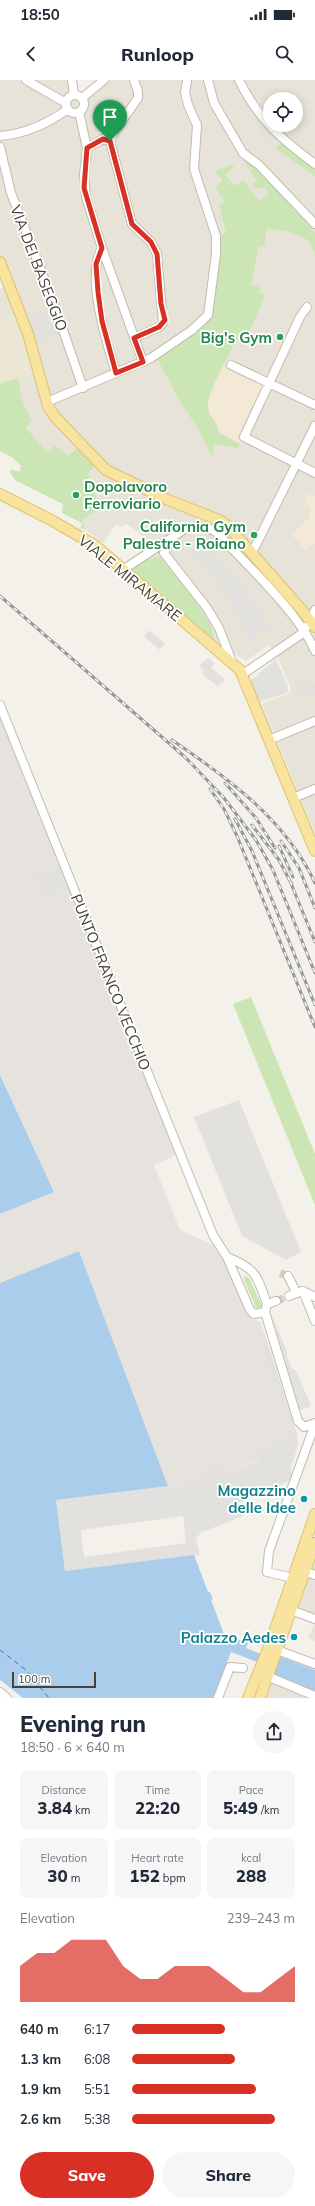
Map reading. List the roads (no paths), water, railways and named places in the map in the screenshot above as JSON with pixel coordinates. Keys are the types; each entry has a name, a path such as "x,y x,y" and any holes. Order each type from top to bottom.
{"main road":[{"path":"0,262 28,334 47,402 55,417 106,470 168,500 219,520 228,526 248,554 301,609 309,628"},
{"name":"VIALE MIRAMARE","path":"0,494 78,534 124,569 232,662 243,674 293,798 314,845"},
{"path":"249,1698 262,1676 272,1664 291,1610 301,1569 313,1537 315,1514"},
{"path":"260,1698 262,1676 279,1620 293,1578 301,1569"}],"street":[{"path":"26,80 67,106 73,113 79,112 84,106 78,97 72,80"},
{"path":"0,136 19,134 35,128 67,106 69,98 78,97 104,80"},
{"path":"134,80 138,91 138,98 114,131 110,141 132,224 153,245 157,254 160,294 165,320 159,327 134,338"},
{"path":"208,80 214,103 243,153 259,165 315,224"},
{"path":"239,80 250,101 266,123 283,141 315,164"},
{"path":"47,402 143,362 169,347 192,330 208,315 216,254 216,236 195,173 197,125 185,92 187,81"},
{"path":"79,112 87,148 84,188 102,248 143,362"},
{"path":"87,148 103,139 110,141"},
{"name":"VIA DEI BASEGGIO","path":"0,147 11,193 53,301 83,388"},
{"path":"102,248 96,264 98,292 103,327 116,373"},
{"path":"307,307 300,317 244,437 315,473"},
{"path":"231,365 315,405"},
{"path":"124,569 182,531 194,526 212,530 248,554 297,464 315,426"},
{"name":"VIALE MIRAMARE","path":"182,531 180,535 168,546 164,553 207,608 219,628 232,662"},
{"path":"243,674 309,628 315,651"},
{"name":"PUNTO FRANCO VECCHIO","path":"0,705 213,1235 227,1257 250,1310 254,1314 266,1308"},
{"path":"270,740 315,722"},
{"path":"293,798 315,789"},
{"path":"227,1257 243,1264 256,1274 298,1421 304,1427 315,1423"},
{"path":"289,1296 303,1291 315,1296"},
{"path":"303,1291 315,1321"},
{"path":"311,1310 315,1300"},
{"path":"266,1308 276,1301"},
{"path":"293,1578 267,1572 269,1551 315,1423"},
{"path":"301,1569 315,1574"},
{"path":"291,1610 315,1619"},
{"path":"277,1650 315,1664"},
{"path":"218,1698 230,1667 243,1668"},
{"path":"262,1676 315,1696"},
{"path":"0,1692 7,1698"}],"water":[{"path":"0,1075 54,1192 0,1214"},
{"path":"79,1251 168,1486 56,1500 65,1571 194,1555 208,1592 210,1592 213,1599 211,1600 224,1634 248,1643 246,1648 279,1661 281,1657 315,1670 315,1691 274,1674 276,1669 231,1652 213,1698 23,1698 0,1680 0,1283"}],"tunnel":[{"path":"280,1273 288,1276"},
{"path":"276,1301 289,1296"}],"railway":[{"path":"0,596 186,758 224,798 256,840 273,870 315,973"},
{"path":"172,740 234,785 254,802 288,839 303,860 315,883"},
{"path":"225,783 256,818 275,848"},
{"path":"210,789 224,809 237,836 315,1027"},
{"path":"235,819 252,851 315,1005"},
{"path":"252,825 279,860 292,885"},
{"path":"281,841 299,868 315,908"},
{"path":"279,846 293,877"},
{"path":"290,881 315,942"}],"place":[{"name":"Big's Gym","path":"280,337"},
{"name":"Dopolavoro Ferroviario","path":"76,495"},
{"name":"California Gym Palestre - Roiano","path":"254,535"},
{"name":"Magazzino delle Idee","path":"304,1499"},
{"name":"Palazzo Aedes","path":"294,1637"}]}
